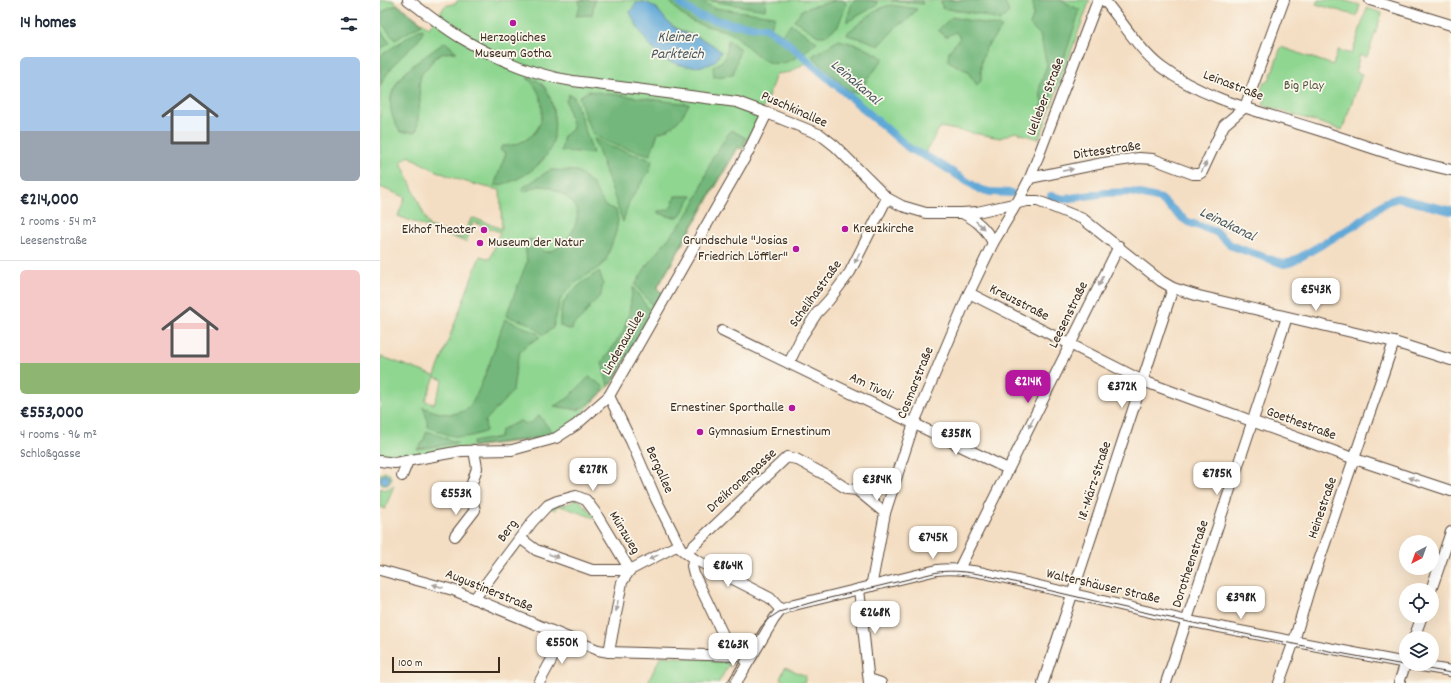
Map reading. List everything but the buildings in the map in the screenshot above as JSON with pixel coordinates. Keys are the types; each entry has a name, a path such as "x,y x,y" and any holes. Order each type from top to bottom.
{"street":[{"name":"Puschkinallee","path":"408,0 447,29 473,45 511,63 559,79 736,102 820,135 835,146 887,198 902,206 931,213 962,213 977,212 1017,203 1038,201 1083,219 1161,281 1174,288 1199,296 1394,342 1451,360"},
{"name":"Uelleber Straße","path":"1017,203 1030,178 1098,0"},
{"name":"Leinastraße","path":"1104,0 1142,48 1161,67 1210,95 1451,170"},
{"path":"1245,107 1284,0"},
{"path":"1370,0 1400,4 1451,25"},
{"name":"Dittesstraße","path":"1030,178 1139,158 1153,159 1193,174 1199,174 1202,172 1224,125 1245,107"},
{"name":"Lindenauallee","path":"380,461 395,463 453,452 474,450 512,450 556,438 576,425 609,396 747,154 767,113"},
{"name":"Schelihastraße","path":"789,363 802,336 817,313 850,272 887,198"},
{"name":"Cosmarstraße","path":"872,586 885,512 914,423 969,293 993,243 1017,203"},
{"path":"962,213 982,226 993,243"},
{"name":"Leesenstraße","path":"959,569 1118,246"},
{"name":"18.-März-Straße","path":"1043,683 1174,288"},
{"name":"Kreuzstraße","path":"969,293 1143,381"},
{"name":"Dorotheenstraße","path":"1166,683 1188,621 1287,317"},
{"name":"Am Tivoli","path":"722,330 1008,469"},
{"name":"Heinestraße","path":"1279,683 1309,590 1394,342"},
{"name":"Goethestraße","path":"1143,381 1355,459 1451,491"},
{"name":"Bergallee","path":"609,396 678,545 690,556 770,598 781,610"},
{"path":"455,536 475,510 469,492 477,468 474,450"},
{"name":"Dreikronengasse","path":"690,556 787,458 796,459 829,477 847,489 857,490 885,512"},
{"path":"402,476 408,461"},
{"name":"Berg","path":"476,599 532,522 548,505 576,496"},
{"name":"Münzweg","path":"576,496 586,500 595,512 630,570"},
{"path":"1433,583 1451,532"},
{"path":"520,538 536,550 592,570 630,570 678,545"},
{"path":"690,556 694,574 727,643"},
{"name":"Waltershäuser Straße","path":"781,610 794,605 937,570 959,569 984,573 1072,595 1188,621 1399,662"},
{"name":"Augustinerstraße","path":"380,570 432,584 476,599 590,648 609,652 740,656 748,661"},
{"path":"609,652 622,582 630,570"},
{"path":"859,589 869,681 881,683"},
{"path":"736,683 748,661 781,610"},
{"path":"539,683 564,637"},
{"path":"1439,669 1451,671"},
{"path":"1399,683 1403,671"}],"green space":[{"path":"380,0 392,0 429,28 445,6 456,3 458,0 1090,0 1039,139 1015,132 1000,138 940,127 924,155 894,133 811,59 791,72 776,74 767,100 743,150 738,148 657,289 664,293 614,381 569,426 555,434 543,438 388,458 380,456 380,356 435,376 480,256 490,259 500,232 473,222 466,242 398,216 405,197 380,187","holes":["636,3 657,8 663,17 671,24 705,40 721,52 716,59","409,156 453,178 500,190 502,229 474,218 471,219 462,238 429,226 401,162","435,377 443,380 434,404 425,401"]},
{"path":"579,0 595,0 592,15 576,16 580,6"},
{"path":"669,0 700,0 714,8 775,16 771,27 782,34 791,24 817,42 796,58 789,61 777,64 767,62 734,35 726,31 699,24 686,18"},
{"path":"706,0 766,0 765,10"},
{"path":"837,0 844,0 846,5 838,26 825,36 818,36 794,20 803,9"},
{"path":"856,0 878,2 877,5 847,22 852,3"},
{"path":"921,0 923,4 891,1"},
{"path":"942,0 1004,0 1009,12 1000,21 979,14 942,8"},
{"path":"1033,0 1061,0 1080,10 1046,109 1042,107 1040,86 1047,65 1040,35 1030,25 1033,16"},
{"path":"1318,0 1342,0 1360,5 1357,16 1316,4"},
{"path":"398,5 422,24 395,40 380,21 380,14 390,7"},
{"path":"891,5 917,9 908,20 897,26 879,46 866,40 847,35 848,32 874,12 885,6"},
{"name":"Big Play","path":"1367,8 1382,13 1367,57 1360,55 1355,72 1362,74 1342,130 1263,105 1266,96 1260,94 1264,82 1269,81 1281,47 1333,65 1338,50 1352,54"},
{"path":"952,17 1002,27 986,48 981,63 981,81 977,85 967,71 948,61 949,51 960,38 956,32 946,37 938,30"},
{"path":"423,29 420,37 393,66 380,87 380,56 417,31"},
{"path":"380,30 390,43 380,49"},
{"path":"728,40 740,49 733,75 714,77 713,67 725,59"},
{"path":"839,40 861,46 884,58 858,92 850,92 812,56"},
{"path":"445,42 457,52 444,53 435,58 421,75 419,85 420,100 417,130 414,132 400,132 392,115 390,103 393,91 398,81 415,64"},
{"path":"527,78 536,80 546,89 553,107 555,128 554,137 548,153 531,171 510,182 494,186 506,153 500,150 502,146 525,140 536,131 540,124 542,117 541,99 535,87"},
{"path":"588,91 689,104 673,126 658,133 650,155 609,143 595,135 587,122 579,97"},
{"path":"569,94 574,97 593,153 561,151 564,135 573,129 566,101"},
{"path":"731,130 746,138 742,147 737,147 656,289 662,293 654,307 635,285 649,262 686,217 694,204 711,160"},
{"path":"594,138 611,147 652,160 650,170 629,202 623,222"},
{"path":"550,170 577,171 592,183 605,206 616,210 618,220 616,232 606,260 601,266 575,283 565,293 560,300 553,328 543,335 531,324 506,316 527,262 525,242 530,239 536,241 543,251 552,251 564,243 573,231 576,224 577,211 575,206 562,194 551,188 541,186 524,192 521,189"},
{"path":"675,196 692,196 679,217 671,217 658,213 658,211 670,208 673,204"},
{"path":"599,271 603,282 601,295 591,305 582,318 573,325 572,330 560,326 561,310 566,298 576,288"},
{"path":"633,287 651,313 613,381 608,386 602,362 623,332 629,313"},
{"path":"505,319 537,333 540,337 525,346 520,352 516,367 513,391 485,421 486,431 463,437 443,433 428,427 423,407 439,413 451,414 462,412 472,404 482,382"},
{"path":"589,377 603,386 603,391 594,400 578,410 554,406 567,399"},
{"path":"539,415 551,431 543,437 473,446 473,442 500,437 501,430 520,421 527,424 532,422"},
{"path":"427,431 458,443 417,449 423,442"},
{"path":"385,472 389,473 392,480 385,486 380,483 380,474"},
{"path":"394,485 385,509 380,507 380,488 385,490"},
{"path":"578,499 597,519 558,505 556,510 550,508 561,503 562,505 574,502 573,500"},
{"path":"661,656 726,660 730,663 718,683 649,683 648,682"},
{"path":"785,667 806,676 804,683 790,683 780,679"}],"water":[{"name":"Kleiner Parkteich","path":"644,2 650,4 658,10 667,22 677,29 710,43 721,52 717,59 711,64 696,67 679,65 664,59 642,35 630,12 636,3"},
{"path":"383,475 387,475 389,479 387,483 383,483 381,481 381,477"}],"waterway":[{"name":"Leinakanal","path":"678,0 683,6 699,16 732,24 766,28 784,40 910,149 935,161 979,189 990,192 1011,193"},
{"name":"Leinakanal","path":"1051,196 1064,199 1106,193 1131,192 1161,199 1188,222 1216,232 1232,246 1284,264 1292,262 1357,224 1386,202 1398,198 1451,211"}],"tram line":[{"path":"727,683 761,627 767,620 779,612 817,601 938,572 950,571 984,575 1217,628 1334,652 1451,673"}],"place":[{"name":"Herzogliches Museum Gotha","path":"513,23"},
{"name":"Kreuzkirche","path":"845,229"},
{"name":"Ekhof Theater","path":"484,230"},
{"name":"Museum der Natur","path":"480,243"},
{"name":"Grundschule \"Josias Friedrich Löffler\"","path":"796,249"},
{"name":"Ernestiner Sporthalle","path":"792,408"},
{"name":"Gymnasium Ernestinum","path":"700,432"}]}
